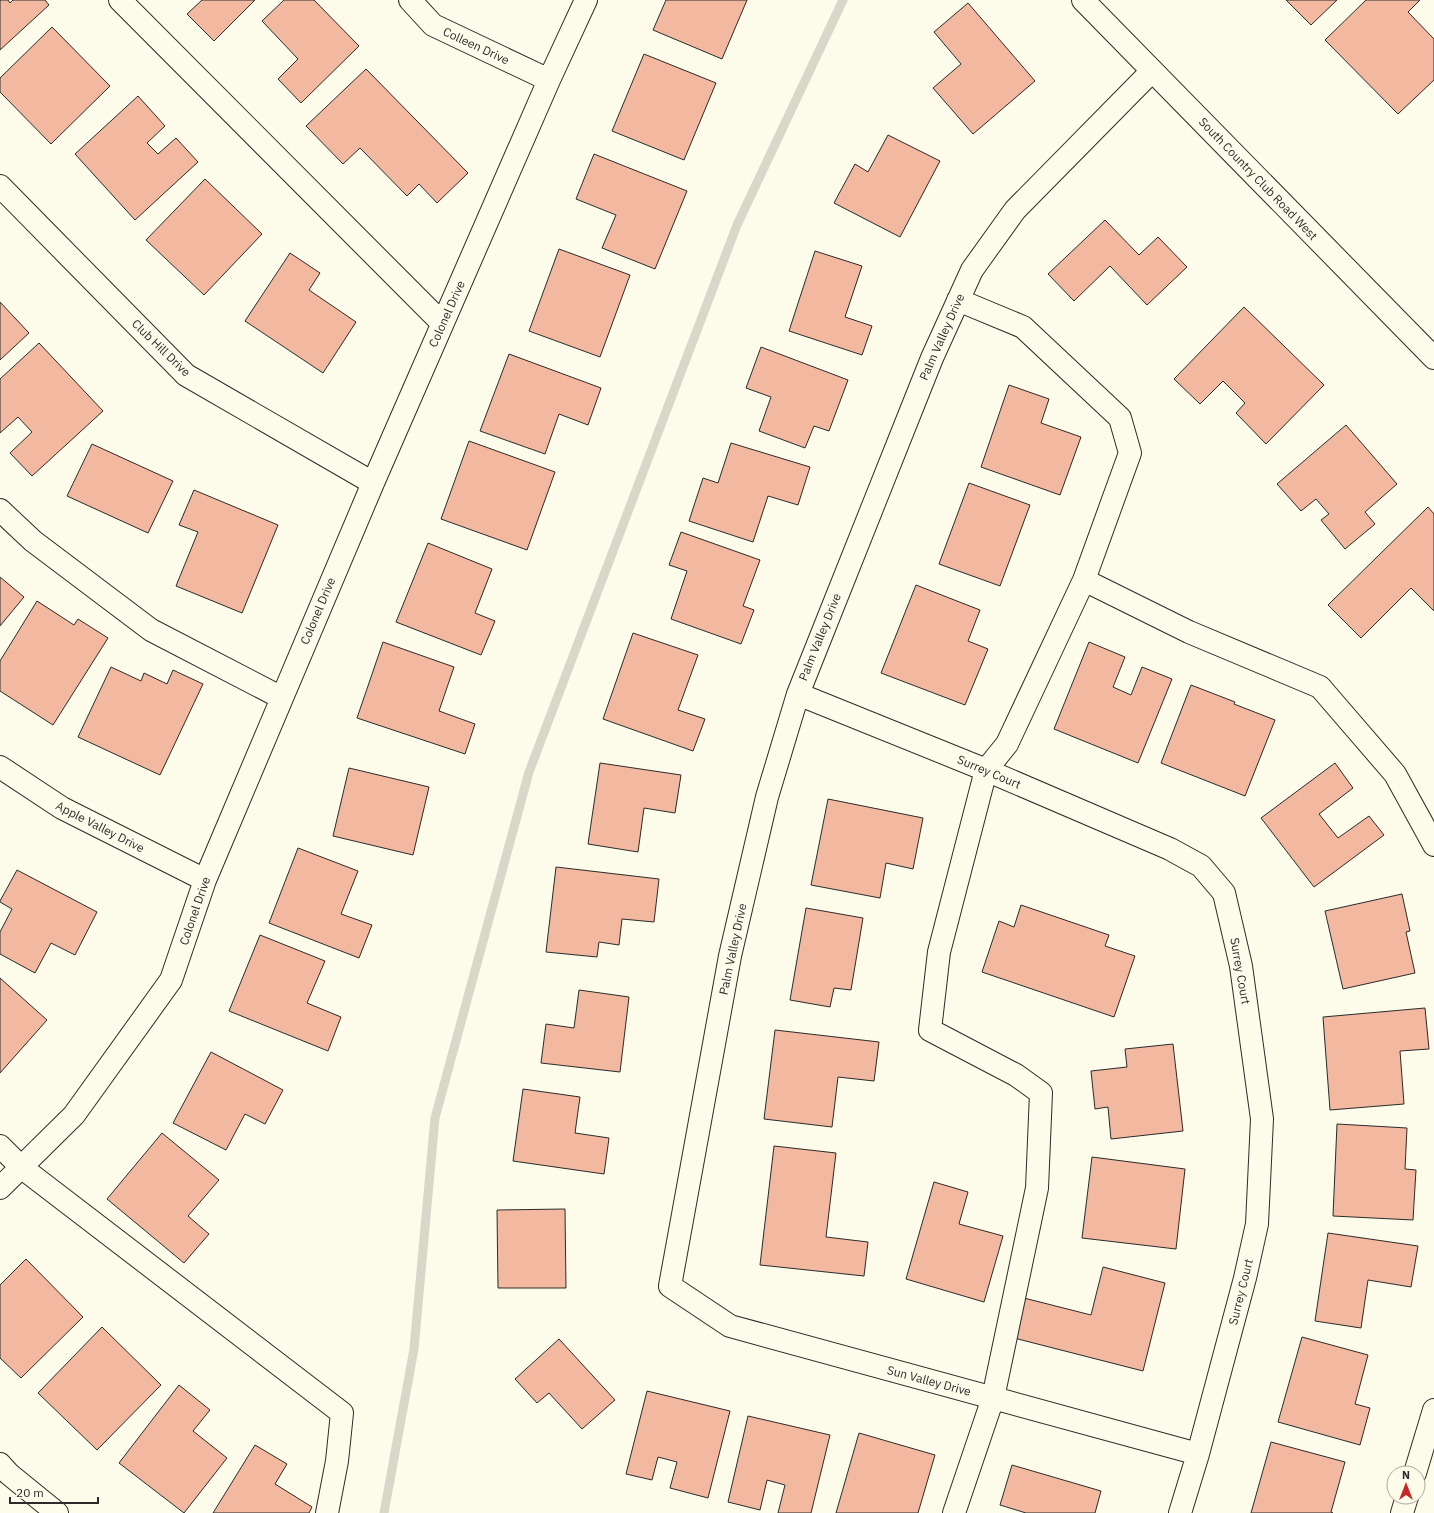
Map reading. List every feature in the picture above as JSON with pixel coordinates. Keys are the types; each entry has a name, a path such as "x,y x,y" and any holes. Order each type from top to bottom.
{"street":[{"path":"120,0 442,323"},
{"name":"Colleen Drive","path":"410,0 433,26 549,80"},
{"name":"Colonel Drive","path":"0,1188 74,1115 171,980 205,880 373,483 549,80 586,0"},
{"name":"South Country Club Road West","path":"1092,3 1152,71 1434,358"},
{"name":"Palm Valley Drive","path":"670,1286 730,956 767,797 798,694 932,358 972,270 1015,210 1152,71"},
{"name":"Club Hill Drive","path":"0,186 186,375 373,483"},
{"path":"954,1513 994,1398 1037,1188 1041,1093 1016,1075 930,1030 939,952 986,770 1007,744 1084,580 1130,453 1120,418 1022,327 958,300"},
{"path":"0,510 32,541 150,630 282,698"},
{"path":"1084,580 1189,632 1320,687 1395,774 1434,845"},
{"name":"Surrey Court","path":"798,694 986,770 1170,849 1201,866 1224,893 1240,966 1262,1119 1256,1224 1246,1278 1198,1454 1180,1513"},
{"name":"Apple Valley Drive","path":"0,767 62,808 205,880"},
{"path":"0,1146 21,1167 342,1413 337,1460 327,1513"},
{"name":"Sun Valley Drive","path":"670,1286 730,1326 1198,1454"},
{"path":"1417,1465 1434,1410"},
{"path":"0,1464 57,1513"}],"building":[{"path":"0,0 8,0 10,3 13,0 45,0 49,5 0,50"},
{"path":"202,0 255,0 214,41 187,14"},
{"path":"284,0 314,0 359,46 301,103 278,79 298,59 262,21"},
{"path":"666,0 747,0 722,59 653,30"},
{"path":"1286,0 1337,0 1311,25"},
{"path":"1366,0 1420,0 1408,12 1434,39 1434,80 1398,114 1325,40"},
{"path":"968,3 1035,81 973,134 933,88 961,64 934,32"},
{"path":"52,27 110,86 51,144 0,92 0,78"},
{"path":"644,54 716,83 684,160 612,131"},
{"path":"366,69 468,173 437,203 419,184 407,196 360,148 343,164 306,126"},
{"path":"138,96 165,126 147,143 158,154 176,138 198,162 135,220 75,154"},
{"path":"888,135 940,161 900,237 834,203 855,164 868,172"},
{"path":"594,154 687,191 655,269 602,248 616,215 576,199"},
{"path":"205,179 262,234 204,295 146,240"},
{"path":"1105,220 1139,255 1158,237 1187,267 1147,305 1110,266 1074,301 1048,274"},
{"path":"559,249 630,275 600,357 529,331"},
{"path":"815,251 862,266 845,317 872,326 862,355 789,331"},
{"path":"290,253 320,273 309,290 356,322 323,373 245,321"},
{"path":"0,302 29,333 0,360"},
{"path":"1244,307 1324,385 1266,444 1236,413 1245,403 1223,381 1200,404 1174,379"},
{"path":"39,343 103,411 32,476 10,453 32,432 18,417 0,433 0,379"},
{"path":"761,347 848,380 829,431 814,426 805,448 759,431 771,397 746,388"},
{"path":"509,354 601,388 588,425 559,414 545,454 480,431"},
{"path":"1009,385 1049,399 1041,423 1081,437 1060,495 981,467"},
{"path":"1346,425 1397,484 1365,512 1375,524 1345,549 1321,520 1329,514 1316,499 1301,511 1277,484"},
{"path":"469,441 555,472 527,550 441,519"},
{"path":"731,443 810,467 798,505 768,496 753,542 689,521 703,478 718,483"},
{"path":"92,444 173,481 148,533 67,496"},
{"path":"969,483 1030,505 1000,586 939,564"},
{"path":"194,490 278,525 242,613 176,586 198,532 179,525"},
{"path":"1428,507 1434,514 1434,611 1411,588 1361,638 1328,605"},
{"path":"681,532 760,560 743,606 754,610 741,644 671,619 687,571 669,565"},
{"path":"428,543 492,569 475,613 495,621 481,655 396,622"},
{"path":"0,577 24,597 0,626"},
{"path":"916,585 980,610 968,641 988,649 965,705 881,673"},
{"path":"37,601 74,625 78,619 108,638 53,725 0,691 0,661"},
{"path":"633,633 698,655 678,710 705,719 693,751 603,719"},
{"path":"383,642 454,667 439,711 475,724 465,754 357,718"},
{"path":"1089,642 1125,657 1113,687 1131,695 1142,667 1172,679 1138,763 1054,729"},
{"path":"111,667 141,681 144,673 167,684 173,670 203,684 160,775 78,737"},
{"path":"1191,685 1235,702 1234,704 1275,720 1245,796 1161,763"},
{"path":"600,763 681,775 675,813 644,808 638,852 588,844"},
{"path":"1335,763 1353,788 1319,814 1338,838 1369,816 1384,835 1314,887 1261,818"},
{"path":"349,768 429,787 413,855 333,836"},
{"path":"828,799 923,818 913,869 886,863 880,898 811,885"},
{"path":"298,848 358,871 341,914 372,925 359,958 269,923"},
{"path":"556,867 659,879 654,922 622,919 619,945 599,942 597,957 546,952"},
{"path":"17,870 97,912 75,955 51,943 35,973 0,954 0,932 12,909 0,901"},
{"path":"1402,894 1410,931 1406,932 1415,973 1343,989 1325,911"},
{"path":"1021,905 1109,935 1105,946 1135,956 1114,1017 982,972 999,921 1014,927"},
{"path":"806,908 863,918 851,990 834,988 830,1007 790,1000"},
{"path":"260,935 325,961 307,1003 341,1017 328,1051 229,1011"},
{"path":"0,978 47,1020 0,1073"},
{"path":"579,990 629,997 620,1072 541,1063 546,1024 574,1028"},
{"path":"1425,1008 1429,1049 1400,1051 1404,1104 1330,1110 1323,1017"},
{"path":"775,1030 879,1042 874,1081 838,1077 832,1127 764,1119"},
{"path":"1173,1044 1183,1131 1111,1139 1108,1107 1095,1109 1091,1071 1127,1067 1125,1049"},
{"path":"211,1052 283,1090 265,1124 245,1114 226,1150 173,1123"},
{"path":"523,1089 580,1097 575,1133 609,1138 604,1174 513,1161"},
{"path":"1337,1124 1407,1128 1405,1169 1416,1170 1413,1220 1333,1216"},
{"path":"162,1133 219,1180 188,1216 209,1234 184,1263 107,1199"},
{"path":"774,1146 836,1153 826,1237 868,1242 864,1276 760,1265"},
{"path":"1092,1157 1185,1169 1176,1249 1082,1238"},
{"path":"934,1182 968,1192 959,1224 1003,1236 984,1302 906,1279"},
{"path":"565,1209 566,1288 498,1288 497,1210"},
{"path":"1328,1233 1418,1246 1411,1287 1368,1280 1361,1328 1315,1321"},
{"path":"26,1259 83,1317 21,1378 0,1358 0,1285"},
{"path":"1103,1267 1165,1283 1143,1371 1014,1338 1024,1298 1091,1315"},
{"path":"102,1327 161,1385 97,1450 38,1393"},
{"path":"1302,1337 1368,1355 1355,1404 1370,1408 1360,1445 1278,1422"},
{"path":"559,1339 615,1400 582,1429 549,1393 537,1403 515,1379"},
{"path":"179,1385 210,1410 193,1431 227,1458 184,1513 119,1463"},
{"path":"647,1391 730,1411 708,1498 670,1488 677,1462 658,1457 652,1480 626,1474"},
{"path":"748,1416 830,1435 811,1513 778,1513 785,1485 767,1480 760,1510 728,1502"},
{"path":"859,1433 935,1455 918,1513 836,1513"},
{"path":"1271,1442 1345,1462 1331,1512 1333,1513 1251,1513"},
{"path":"255,1445 287,1464 275,1484 312,1507 309,1513 213,1513"},
{"path":"1012,1465 1101,1491 1095,1513 1026,1513 1000,1505"}],"waterway":[{"path":"384,1513 414,1349 435,1118 529,772 737,225 843,0"}]}
